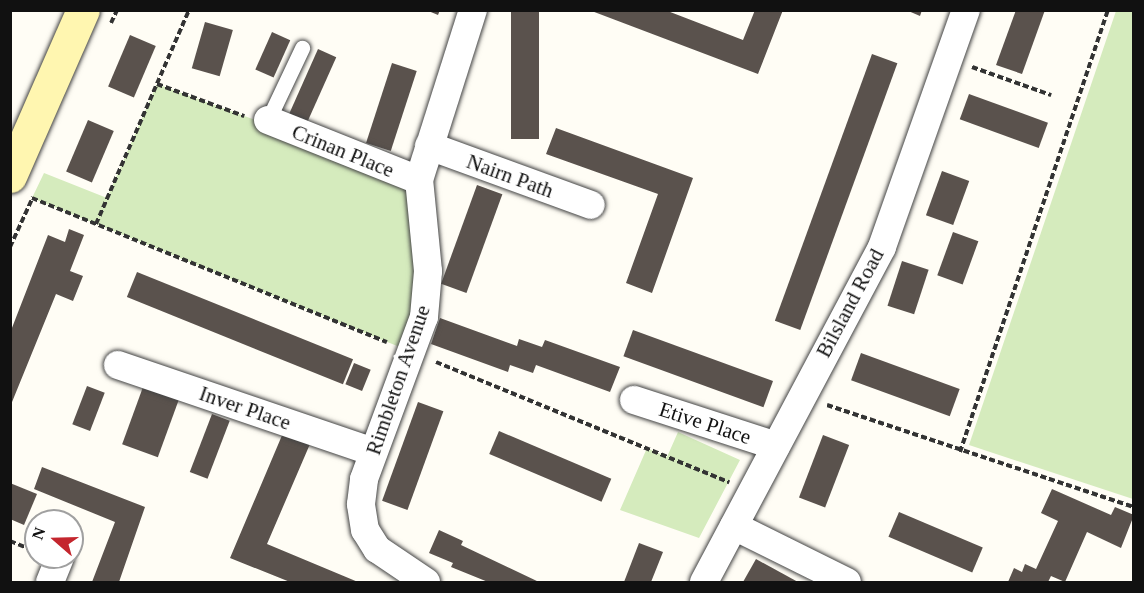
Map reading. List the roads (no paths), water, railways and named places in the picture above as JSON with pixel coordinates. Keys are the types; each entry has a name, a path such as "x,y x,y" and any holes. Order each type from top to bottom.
{"street":[{"path":"21,187 83,10"},
{"name":"Rimbleton Avenue","path":"426,582 390,562 365,530 360,504 373,452 428,295 419,180 473,10"},
{"name":"Bilsland Road","path":"704,582 882,247 966,10"},
{"name":"Crinan Place","path":"268,120 419,180"},
{"name":"Nairn Path","path":"429,146 591,205"},
{"name":"Inver Place","path":"118,365 373,452"},
{"name":"Etive Place","path":"634,400 776,446"},
{"path":"734,526 847,582"}],"lane":[{"path":"268,120 302,48"}]}
